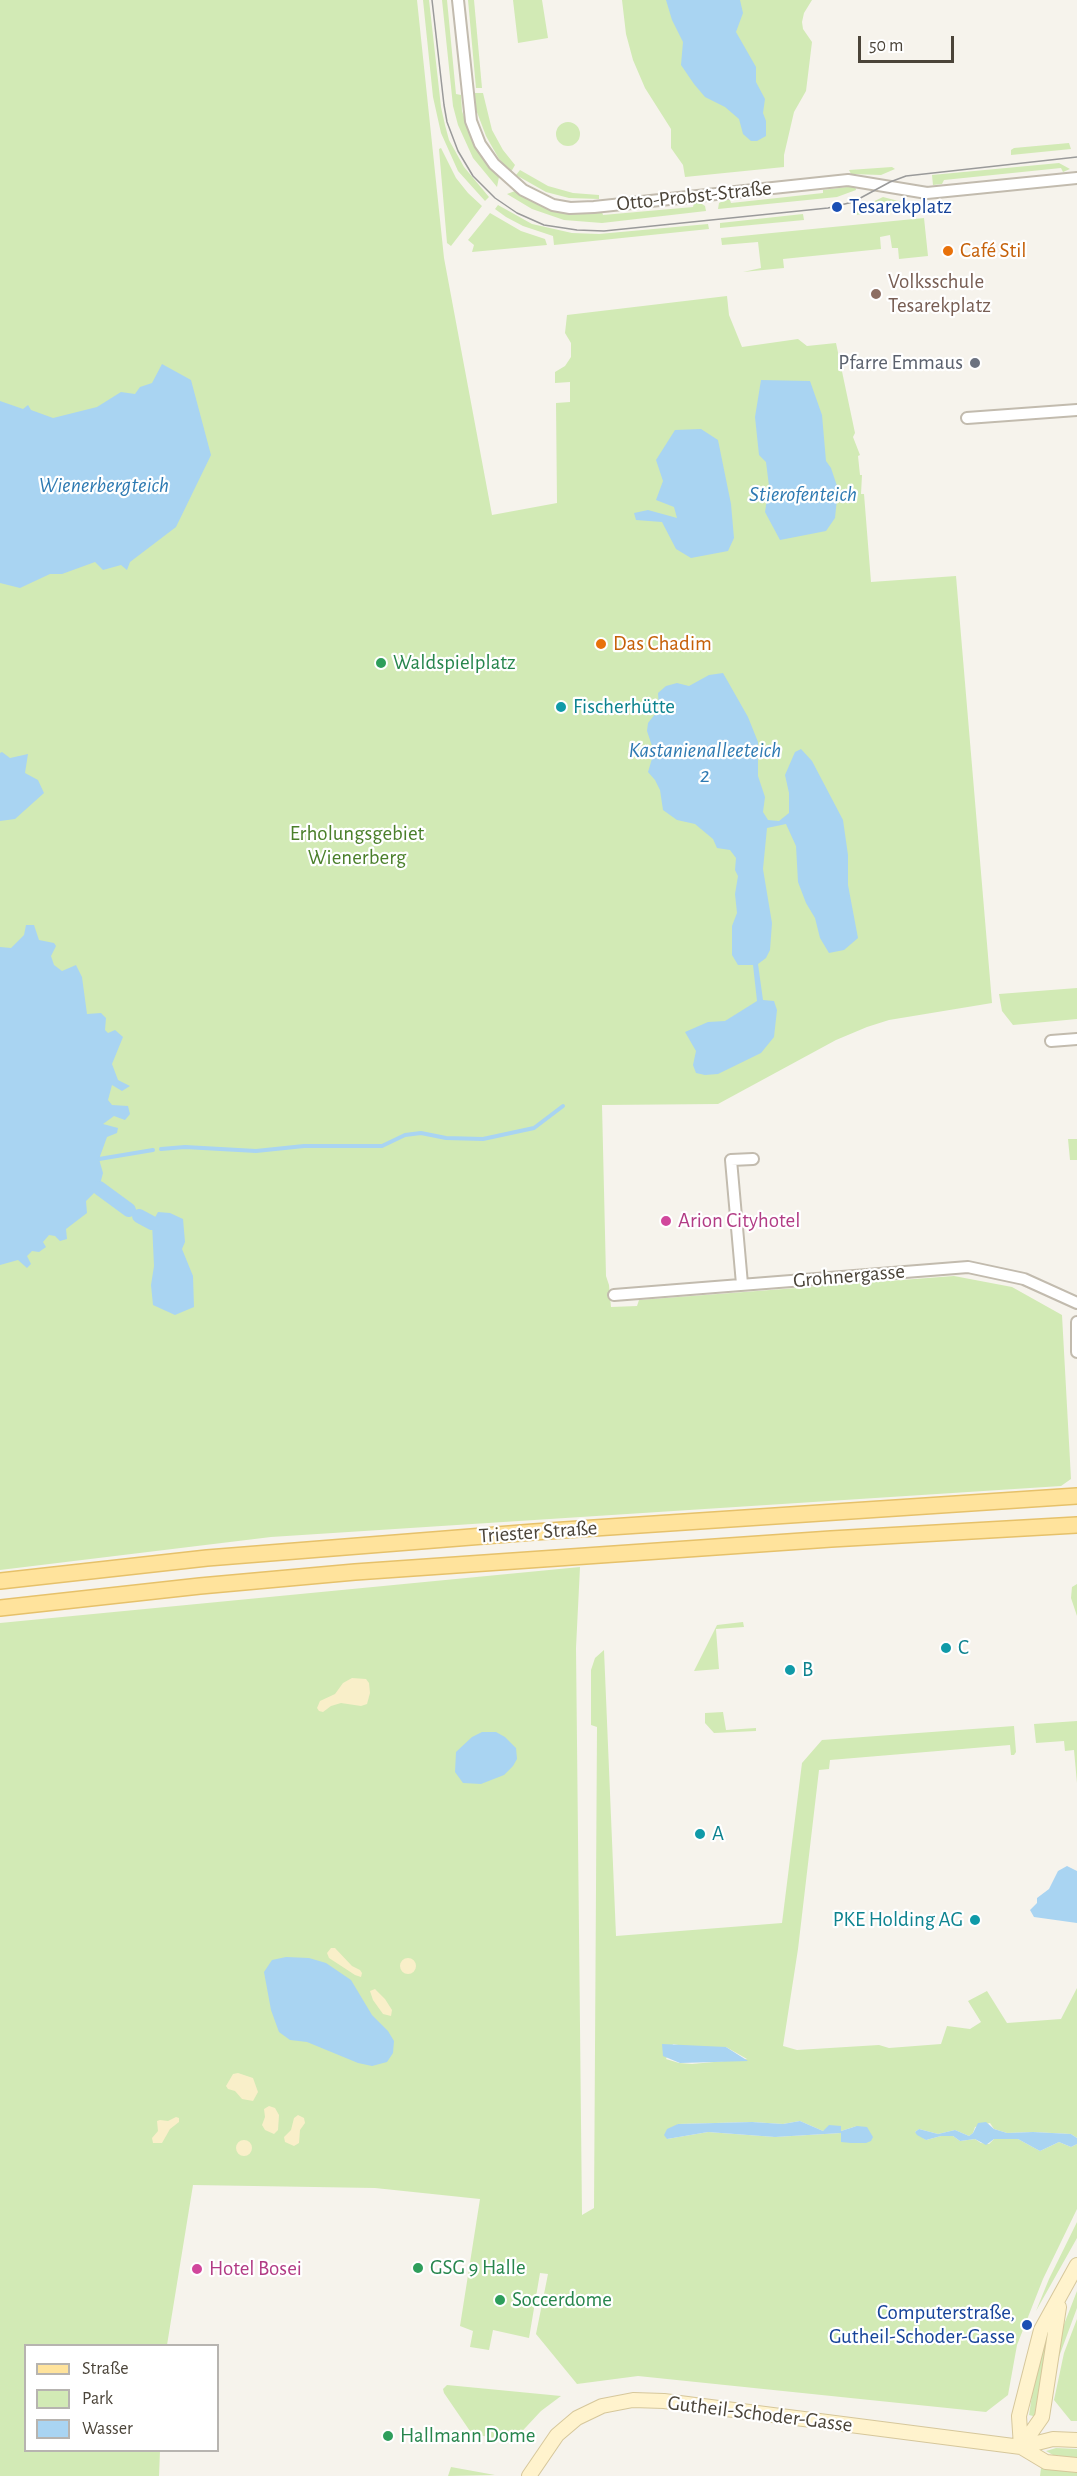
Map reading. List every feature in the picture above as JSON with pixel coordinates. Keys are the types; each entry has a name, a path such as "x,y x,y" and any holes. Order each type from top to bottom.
{"main road":[{"name":"Triester Straße","path":"0,1581 207,1558 534,1532 1077,1496"},
{"name":"Triester Straße","path":"0,1608 222,1584 535,1559 1077,1525"}],"street":[{"name":"Otto-Probst-Straße","path":"458,0 471,121 480,144 494,164 523,190 553,205 570,208 594,207 848,180 927,193 1077,178"},
{"path":"966,418 1077,410"},
{"path":"1051,1041 1077,1039"},
{"path":"742,1284 731,1160 753,1158"},
{"name":"Grohnergasse","path":"614,1294 968,1267 1024,1279 1077,1303"},
{"path":"1077,1322 1077,1352"},
{"path":"1021,2447 1019,2416 1041,2330 1077,2265"},
{"path":"1021,2447 1042,2417 1060,2297"},
{"name":"Gutheil-Schoder-Gasse","path":"529,2476 557,2435 577,2418 602,2406 633,2400 664,2401 1021,2447 1053,2439 1077,2440"},
{"name":"Gutheil-Schoder-Gasse","path":"1021,2447 1046,2462 1077,2465"}],"green space":[{"name":"Erholungsgebiet Wienerberg","path":"0,0 417,0 444,258 492,515 557,503 556,403 570,402 570,382 555,383 555,372 565,366 571,357 571,343 565,333 567,315 727,296 729,315 742,347 798,339 807,346 836,343 855,433 853,437 860,455 858,456 860,475 862,475 861,494 864,494 871,582 956,576 992,1003 889,1020 867,1027 836,1040 718,1104 602,1105 606,1276 611,1307 637,1306 639,1300 954,1276 1012,1287 1062,1315 1071,1479 1061,1486 271,1537 0,1570"},
{"path":"423,0 429,0 441,107 449,140 464,167 489,197 485,201 458,171 441,133 433,97"},
{"path":"442,0 447,0 456,94 461,95 462,111 473,143 499,177 497,187 473,158 458,125 453,106"},
{"path":"468,0 474,0 482,88 476,88"},
{"path":"513,0 542,0 548,38 518,43"},
{"path":"622,0 812,0 804,13 802,22 803,29 812,42 806,91 794,112 784,155 784,167 685,177 683,165 671,148 671,129 645,88 633,60 626,34"},
{"path":"474,93 483,93 492,130 515,165 511,172 499,159 486,136 475,107"},
{"path":"568,122 576,126 580,134 576,142 568,146 560,142 556,134 560,126"},
{"path":"1069,143 1071,149 1011,155 1011,150 1014,148"},
{"path":"441,148 456,178 482,206 451,246 447,243 439,149"},
{"path":"1059,163 1070,169 1063,172 1061,168 944,180 942,184 933,185 932,175"},
{"path":"892,167 895,169 881,175 851,174 849,170"},
{"path":"520,170 548,186 573,193 599,195 599,199 569,198 546,192 516,175"},
{"path":"855,186 856,190 837,197 718,209 719,203 725,200 730,200 731,203 823,193 823,190"},
{"path":"515,191 540,205 560,212 578,214 602,212 603,215 693,207 694,203 699,202 705,206 706,211 602,223 564,220 532,209 507,194"},
{"path":"883,197 910,204 922,203 919,209 854,215 854,211"},
{"path":"498,205 532,224 572,233 599,234 708,224 709,229 554,245 553,236 523,226 506,217 495,209"},
{"path":"490,213 521,231 545,239 547,245 472,252 474,245 468,240"},
{"path":"803,214 804,220 720,228 720,223"},
{"path":"924,218 928,256 899,259 898,248 892,248 890,235 880,237 881,249 783,259 784,268 743,272 761,268 758,242 722,245 721,238"},
{"path":"1077,988 1077,1019 1013,1025 1002,1011 999,994"},
{"path":"1068,1139 1077,1139 1077,1160 1070,1160"},
{"path":"580,1567 576,1648 582,2215 594,2208 597,1727 591,1725 591,1670 595,1658 604,1650 616,1936 782,1923 802,1763 822,1740 1014,1726 1016,1752 1014,1755 1011,1755 1010,1745 830,1760 829,1769 819,1770 798,1949 783,2046 797,2050 879,2045 889,2048 941,2044 947,2026 970,2029 981,2022 968,2001 987,1991 1007,2023 1061,2019 1077,1988 1077,2138 1071,2134 1007,2133 994,2129 990,2123 975,2127 969,2136 955,2130 938,2134 919,2129 915,2132 926,2140 953,2136 960,2141 975,2139 989,2144 994,2139 1018,2139 1040,2151 1059,2142 1071,2147 1077,2144 1077,2209 1043,2279 1017,2345 1008,2395 986,2412 638,2376 577,2384 536,2334 548,2274 540,2273 529,2338 493,2330 489,2350 470,2347 473,2331 460,2326 480,2199 375,2188 193,2185 167,2344 24,2344 24,2452 160,2452 159,2476 0,2476 0,1623","holes":["673,2044 688,2047 726,2047 747,2059 692,2064 666,2059","800,2121 823,2131 827,2129 841,2131 857,2126 841,2133 775,2137 708,2132 667,2139 678,2124 752,2122 783,2124"]},
{"path":"1077,1584 1077,1616 1071,1598 1072,1587"},
{"path":"743,1622 744,1627 716,1629 719,1669 694,1671 717,1625"},
{"path":"723,1712 726,1730 756,1728 756,1731 714,1733 705,1723 705,1713"},
{"path":"1077,1721 1077,1783 1074,1750 1065,1751 1064,1741 1036,1743 1034,1724"},
{"path":"1077,2222 1077,2238 1036,2311 1049,2279"},
{"path":"1077,2291 1077,2308 1056,2365 1056,2353 1063,2327"},
{"path":"1077,2319 1077,2421 1071,2421 1054,2400 1064,2353"},
{"path":"1048,2336 1037,2417 1029,2415 1035,2376"},
{"path":"447,2385 561,2396 541,2411 513,2441 472,2434 444,2393 443,2389"},
{"path":"1056,2448 1077,2449 1077,2458 1053,2455 1046,2451"},
{"path":"451,2467 495,2475 448,2476"},
{"path":"1041,2468 1077,2471 1077,2476 1040,2476"}],"sand":[{"path":"352,1678 366,1679 369,1683 370,1693 367,1704 361,1706 341,1703 323,1712 319,1711 317,1708 320,1701 335,1694 343,1683"},
{"path":"331,1948 335,1948 352,1966 360,1970 361,1977 329,1958 327,1953"},
{"path":"408,1958 416,1966 408,1974 400,1966"},
{"path":"375,1989 392,2010 391,2016 383,2014 373,2000 370,1991"},
{"path":"238,2073 253,2078 258,2092 253,2101 242,2099 226,2086 233,2074"},
{"path":"269,2106 275,2108 279,2115 278,2130 274,2134 265,2130 262,2125 265,2117 264,2109"},
{"path":"298,2115 304,2118 305,2123 300,2130 299,2143 294,2146 285,2142 284,2137 291,2130 294,2118"},
{"path":"179,2118 179,2122 170,2129 162,2143 153,2143 152,2138 158,2131 157,2121 168,2121"},
{"path":"244,2140 252,2148 244,2156 236,2148"}],"water":[{"path":"666,0 740,0 743,13 736,32 756,67 756,82 765,99 763,113 766,121 766,136 757,141 751,141 743,134 739,119 725,107 705,97 694,84 681,65 683,42 672,20"},
{"name":"Wienerbergteich","path":"162,364 191,380 211,455 176,527 130,562 127,570 121,565 103,570 95,562 62,574 50,574 20,588 0,583 0,401 23,409 28,405 31,410 53,418 97,407 121,392 135,394 140,387 152,383"},
{"name":"Stierofenteich","path":"761,380 810,381 822,415 826,461 831,468 838,489 835,518 826,531 780,540 765,512 769,486 766,462 759,455 755,417"},
{"name":"Stierofenteich","path":"701,429 718,440 731,504 734,538 728,551 691,558 676,549 662,522 636,520 634,513 648,510 677,518 674,507 656,500 663,481 656,460 675,430"},
{"name":"Kastanienalleeteich 2","path":"723,673 748,717 758,742 758,776 765,797 763,812 768,820 779,821 789,813 789,793 785,775 795,752 801,749 812,761 843,820 848,855 848,885 858,938 844,950 829,953 820,938 815,918 798,882 796,846 786,824 767,828 763,869 772,923 770,950 766,958 758,964 763,1000 774,1001 777,1010 774,1037 761,1053 718,1074 705,1075 696,1073 693,1065 696,1051 685,1032 708,1022 725,1021 757,1001 753,965 738,965 732,955 732,926 737,913 736,858 730,850 717,848 713,839 695,824 677,820 663,810 660,790 648,772 654,752 647,731 648,723 659,709 658,693 666,686 677,683 689,686 709,675"},
{"path":"0,753 10,758 28,754 25,773 38,780 44,793 15,819 0,821"},
{"path":"26,925 34,925 39,940 54,943 56,946 51,956 54,965 62,971 76,965 82,977 87,1014 101,1013 106,1018 105,1030 108,1033 115,1030 123,1037 112,1064 118,1080 130,1086 122,1091 112,1085 108,1100 112,1105 128,1106 130,1114 125,1120 114,1116 103,1124 118,1128 117,1133 107,1137 99,1159 103,1173 99,1188 86,1201 87,1213 66,1229 67,1239 60,1241 55,1236 49,1235 43,1242 46,1247 39,1252 32,1251 27,1256 31,1264 27,1268 18,1260 0,1265 0,947 11,948 24,935"},
{"path":"158,1212 170,1213 183,1219 185,1242 182,1249 193,1276 194,1307 175,1315 153,1305 152,1223"},
{"path":"482,1732 496,1732 505,1737 516,1748 517,1759 504,1775 481,1784 463,1783 455,1772 456,1752 472,1737"},
{"path":"1067,1866 1077,1871 1077,1923 1034,1917 1030,1910 1037,1903 1037,1898 1049,1889 1058,1871"},
{"path":"286,1957 309,1958 326,1963 351,1980 372,2015 388,2031 394,2041 393,2053 387,2062 372,2066 358,2063 307,2042 290,2040 279,2032 271,2010 264,1972 272,1960"},
{"path":"662,2044 726,2047 748,2061 680,2063 663,2056"},
{"path":"800,2121 823,2131 829,2125 841,2126 841,2131 857,2126 867,2127 873,2137 866,2143 851,2143 841,2142 841,2133 775,2137 708,2132 667,2139 664,2135 667,2129 678,2124 752,2122 783,2124"},
{"path":"986,2122 994,2129 1007,2133 1071,2134 1077,2138 1077,2144 1071,2147 1059,2142 1040,2151 1018,2139 994,2139 986,2145 975,2139 960,2141 953,2136 926,2140 915,2132 919,2129 938,2134 955,2130 969,2136 978,2123"}],"waterway":[{"path":"161,1149 185,1147 256,1151 304,1146 382,1146 405,1135 421,1133 446,1138 483,1139 534,1128 563,1106"},
{"path":"99,1159 153,1150"},
{"path":"99,1188 129,1210"},
{"path":"139,1216 152,1223"}],"tram line":[{"path":"432,0 444,105 447,122 458,151 473,176 495,198 517,213 544,225 604,231 828,208 853,202 906,176 1077,157"}],"place":[{"name":"Tesarekplatz","path":"837,207"},
{"name":"Café Stil","path":"948,251"},
{"name":"Volksschule Tesarekplatz","path":"876,294"},
{"name":"Pfarre Emmaus","path":"975,363"},
{"name":"Das Chadim","path":"601,644"},
{"name":"Waldspielplatz","path":"381,663"},
{"name":"Fischerhütte","path":"561,707"},
{"name":"Arion Cityhotel","path":"666,1221"},
{"name":"C","path":"946,1648"},
{"name":"B","path":"790,1670"},
{"name":"A","path":"700,1834"},
{"name":"PKE Holding AG","path":"975,1920"},
{"name":"GSG 9 Halle","path":"418,2268"},
{"name":"Hotel Bosei","path":"197,2269"},
{"name":"Soccerdome","path":"500,2300"},
{"name":"Computerstraße, Gutheil-Schoder-Gasse","path":"1027,2325"},
{"name":"Hallmann Dome","path":"388,2436"}]}
